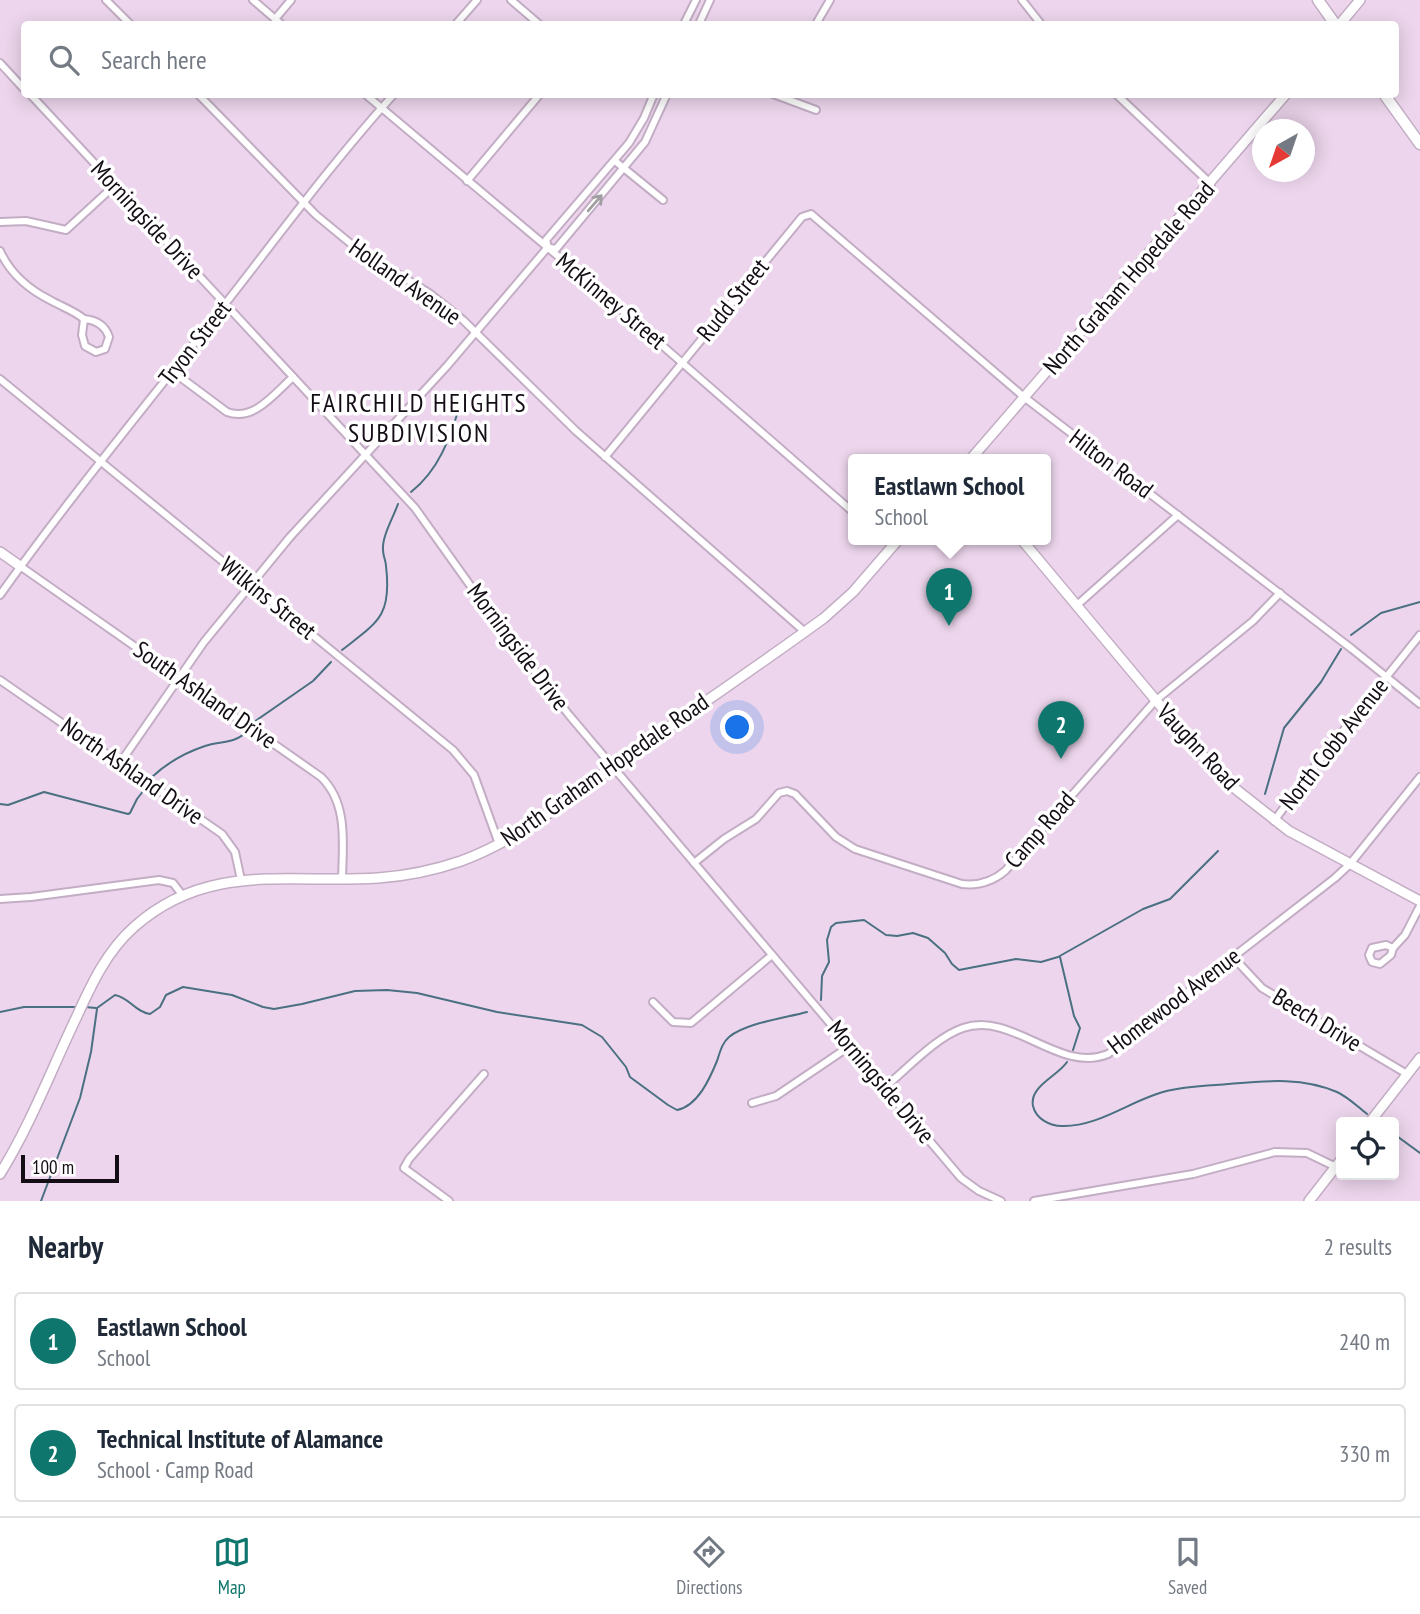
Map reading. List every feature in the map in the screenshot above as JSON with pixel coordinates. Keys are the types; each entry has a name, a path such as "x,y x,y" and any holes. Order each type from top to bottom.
{"main road":[{"path":"1318,0 1336,21"},
{"path":"1387,98 1420,144"}],"street":[{"path":"106,0 127,21"},
{"path":"253,0 277,21"},
{"path":"275,19 291,0"},
{"path":"459,21 477,0"},
{"path":"511,0 536,21"},
{"path":"686,21 696,0"},
{"path":"700,21 710,0"},
{"path":"818,21 830,0"},
{"path":"1022,0 1039,21"},
{"path":"1341,21 1360,0"},
{"path":"0,63 21,86"},
{"name":"Morningside Drive","path":"34,98 366,454 431,528 530,667 612,767 961,1178 989,1199 1001,1201"},
{"name":"Holland Avenue","path":"202,98 338,235 429,293 475,332 605,457 805,632"},
{"name":"McKinney Street","path":"370,98 548,247 848,508"},
{"name":"Tryon Street","path":"0,595 100,461 391,98"},
{"path":"467,181 537,98"},
{"path":"548,247 546,240 635,134 652,98"},
{"path":"548,247 556,249 645,142 665,98"},
{"path":"783,98 816,110"},
{"path":"1120,98 1211,184"},
{"name":"North Graham Hopedale Road","path":"975,454 1283,98"},
{"path":"615,161 663,200"},
{"path":"0,222 26,221 66,230 114,186"},
{"name":"Hilton Road","path":"811,214 1024,397 1420,704"},
{"name":"Rudd Street","path":"605,457 802,217 811,214"},
{"path":"120,762 217,626 290,537 548,247"},
{"path":"0,251 17,276 31,289 74,310 84,318 94,320 107,332 109,337 105,349 96,352 85,346 82,335 84,318"},
{"path":"172,372 235,415 254,411 293,377"},
{"name":"Wilkins Street","path":"0,379 461,757 476,780 499,844"},
{"path":"1076,606 1178,515"},
{"name":"North Graham Hopedale Road","path":"0,1174 28,1121 90,987 109,954 145,917 206,887 241,880 378,878 420,872 460,861 499,844 805,632 853,592 889,545"},
{"name":"Vaughn Road","path":"1026,545 1218,773 1274,821 1420,903"},
{"name":"South Ashland Drive","path":"0,552 328,783 337,799 342,822 342,878"},
{"name":"Camp Road","path":"694,863 724,839 756,820 775,796 787,791 795,794 836,837 855,849 962,884 987,882 1005,871 1155,701 1253,621 1280,593"},
{"name":"North Cobb Avenue","path":"1274,821 1420,635"},
{"name":"North Ashland Drive","path":"0,680 228,839 235,852 241,880"},
{"name":"Homewood Avenue","path":"885,1087 952,1033 970,1026 996,1027 1076,1057 1101,1057 1108,1054 1350,864 1420,777"},
{"path":"0,899 159,880 173,883 183,896"},
{"path":"1393,948 1405,935 1420,903"},
{"path":"653,1002 673,1022 691,1023 772,955"},
{"name":"Beech Drive","path":"1233,957 1262,988 1407,1074"},
{"path":"752,1103 776,1096 850,1046"},
{"path":"1374,1117 1420,1058"},
{"path":"449,1201 404,1168 484,1074"},
{"path":"1034,1201 1193,1174 1275,1152 1307,1153 1336,1163"},
{"path":"1309,1201 1336,1167"}],"waterway":[{"path":"411,492 436,464 460,405"},
{"path":"342,650 373,624 384,607 387,583 383,545 398,504"},
{"path":"1351,635 1381,613 1420,602"},
{"path":"1265,794 1284,728 1321,682 1341,649"},
{"path":"254,722 313,681 331,662"},
{"path":"152,777 183,755 205,746 237,739 246,732"},
{"path":"0,804 8,805 44,792 128,814 144,790"},
{"path":"821,1000 822,976 829,962 827,940 831,927 836,923 864,920 886,935 913,933 928,938 959,970 1016,959 1041,962 1058,957 1143,909 1170,899 1218,851"},
{"path":"1060,957 1074,1016 1080,1028 1073,1050"},
{"path":"97,1008 115,995 140,1011 150,1014 160,1007 166,995 183,987 232,995 274,1009 355,991 417,993 497,1012 582,1025 602,1037 626,1067 630,1077 677,1110 691,1103 707,1083 729,1037 755,1025 807,1012"},
{"path":"0,1012 24,1007 75,1007"},
{"path":"85,1007 96,1008"},
{"path":"41,1201 80,1098 91,1052 97,1009"},
{"path":"1067,1062 1040,1087 1033,1099 1037,1115 1057,1126 1075,1125 1101,1118 1169,1090 1262,1081 1307,1083 1322,1087 1341,1094 1367,1114"},
{"path":"1399,1138 1420,1153"}],"place":[{"name":"Eastlawn School","path":"949,626"},
{"name":"Technical Institute of Alamance","path":"1061,759"}],"district":[{"name":"FAIRCHILD HEIGHTS SUBDIVISION","path":"419,418"}]}
